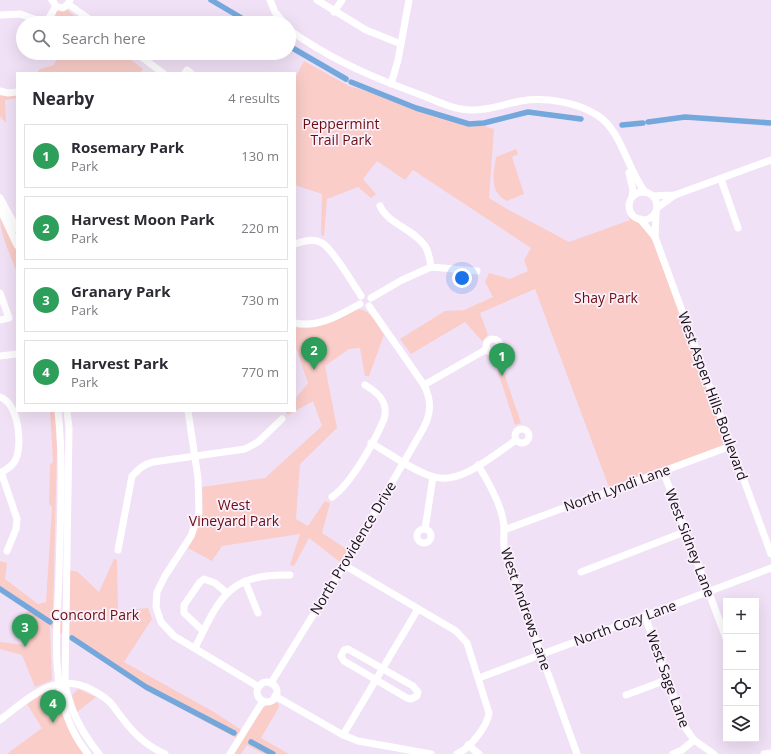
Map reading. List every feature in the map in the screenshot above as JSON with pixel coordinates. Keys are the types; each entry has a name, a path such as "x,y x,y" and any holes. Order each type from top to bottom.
{"street":[{"path":"270,0 278,16"},
{"path":"317,0 334,12 366,30 401,44"},
{"path":"334,12 342,0"},
{"path":"391,84 401,44 409,0"},
{"path":"49,16 54,3 63,8 69,2 86,16"},
{"path":"0,15 20,14 26,16"},
{"path":"296,33 341,62 391,84 452,106 470,110 483,110 523,101 543,100 581,107 598,116 609,126 645,192"},
{"path":"145,60 162,72"},
{"path":"150,72 156,68"},
{"path":"0,91 8,93 16,92"},
{"path":"626,159 632,183 632,197 630,204 631,211 655,237"},
{"path":"632,197 640,192 645,192 654,196 675,195 771,160"},
{"path":"721,179 738,228"},
{"path":"640,219 649,219 675,195"},
{"path":"654,196 658,204 655,237"},
{"path":"0,198 16,227"},
{"path":"380,206 382,211 388,217 412,233 424,245 428,253 431,267"},
{"path":"0,209 16,244"},
{"name":"West Aspen Hills Boulevard","path":"655,237 771,554"},
{"path":"296,244 307,240 315,240 325,245 362,296"},
{"path":"371,298 402,280 431,267 477,271"},
{"path":"0,292 9,318 0,320"},
{"path":"362,296 367,294 371,298"},
{"path":"360,304 360,299 362,296"},
{"path":"369,306 371,303 371,298"},
{"path":"296,323 321,323 360,304 363,306 369,306"},
{"path":"369,306 424,385 487,349"},
{"path":"0,356 16,354"},
{"path":"332,497 344,487 381,426 387,412 384,401 380,395 366,385"},
{"name":"North Providence Drive","path":"271,683 344,565 426,423 430,410 429,400 424,385"},
{"path":"0,397 10,403 16,416 18,448 14,463 0,472 17,519 16,529 7,551"},
{"path":"58,412 61,464 57,628 62,684 68,702 78,723 85,736 99,754"},
{"path":"67,412 69,428 62,704 77,741 88,754"},
{"path":"188,412 200,497 197,521 187,543 157,592 156,607 164,627 174,636 259,687"},
{"path":"118,550 132,476 146,464 250,446 258,442 282,419"},
{"path":"371,443 433,477 448,479 478,465 516,440"},
{"name":"North Lyndi Lane","path":"504,530 731,446"},
{"name":"West Andrews Lane","path":"478,465 496,501 504,530 503,538 505,554 577,754"},
{"name":"West Sidney Lane","path":"663,471 687,531 725,634"},
{"path":"424,529 433,477"},
{"path":"581,572 687,531"},
{"path":"344,565 462,636 467,643 489,708 489,716 479,733 457,754"},
{"name":"North Cozy Lane","path":"479,678 771,568"},
{"path":"195,648 203,631 227,593 245,581 256,577 290,575"},
{"path":"203,631 184,613 184,604 200,582 204,580 215,583 227,593"},
{"path":"245,581 258,613"},
{"path":"343,735 418,609"},
{"name":"West Sage Lane","path":"645,616 666,680 684,726 694,740"},
{"path":"348,649 383,668 416,688 418,692 417,696 411,699 407,698 376,680 344,661 341,656 342,652 348,649"},
{"path":"626,695 666,680"},
{"path":"263,701 258,695 259,687 266,682 271,683 275,687 275,696"},
{"path":"0,720 35,693 48,686 62,684 83,685 99,694 113,705 130,729 142,740 165,754"},
{"path":"275,696 343,735 358,740 431,754"},
{"path":"263,701 269,701 275,696"},
{"path":"230,754 263,701"},
{"path":"673,754 682,750 694,740 714,754"},
{"path":"468,745 479,754"},
{"path":"764,754 771,752"}],"green space":[{"path":"66,9 74,16 56,16 56,12"},
{"path":"56,60 131,60 143,69 141,72 38,72 40,69 54,65"},
{"path":"304,61 349,86 494,129 489,198 569,242 630,220 628,217 633,218 641,224 648,232 655,246 726,437 725,449 610,490 535,289 480,313 488,335 482,341 465,322 411,354 400,339 445,311 464,310 493,297 485,282 489,273 510,279 528,271 524,260 531,248 413,170 405,180 377,161 363,179 376,194 371,198 358,187 327,199 324,236 321,235 322,194 296,185 296,76"},
{"path":"16,95 16,98 5,100 6,123 0,116 0,96"},
{"path":"516,149 518,154 512,157 524,194 507,201 497,193 495,188 493,176 496,157"},
{"path":"0,216 16,251 16,271 4,238 0,224"},
{"name":"West Vineyard Park","path":"359,309 367,312 371,315 384,335 369,376 365,376 360,348 349,349 325,366 337,428 300,464 296,519 308,526 325,501 330,503 322,533 348,550 340,562 309,538 294,566 290,565 300,534 222,546 212,561 188,548 196,533 202,511 202,487 265,478 322,426 313,401 296,411 296,398 308,383 296,348 296,327 312,328 320,326"},
{"path":"499,358 521,423 515,425 494,359"},
{"name":"Concord Park","path":"50,412 55,412 57,449 53,614 68,624 70,570 78,572 99,592 114,559 117,560 118,611 148,608 152,619 124,662 214,712 246,733 255,718 267,705 278,703 279,707 261,738 289,754 264,754 247,745 241,754 234,754 242,741 146,690 50,626 52,680 35,687 22,655 0,649 0,642 24,645 25,613 28,611 0,592 0,561 7,563 5,579 38,604 46,602 52,507 49,504 50,465 53,462"},
{"name":"West Vineyard Park","path":"285,412 293,412 288,415"},
{"path":"52,688 58,698 70,732 84,754 7,754 42,728 27,704"},
{"path":"78,689 96,697 77,712 72,695"}],"waterway":[{"path":"211,0 238,16"},
{"path":"296,50 346,79"},
{"path":"351,82 416,108 469,124 484,123 528,112 581,119"},
{"path":"648,122 685,117 771,123"},
{"path":"622,125 643,123"},
{"path":"0,589 50,622"},
{"path":"72,638 146,687 234,733"},
{"path":"251,742 273,754"}],"place":[{"name":"Harvest Moon Park","path":"314,370"},
{"name":"Rosemary Park","path":"502,376"},
{"name":"Granary Park","path":"25,647"},
{"name":"Harvest Park","path":"53,723"}],"park label":[{"name":"Peppermint Trail Park","path":"341,132"},
{"name":"Shay Park","path":"606,298"}]}
